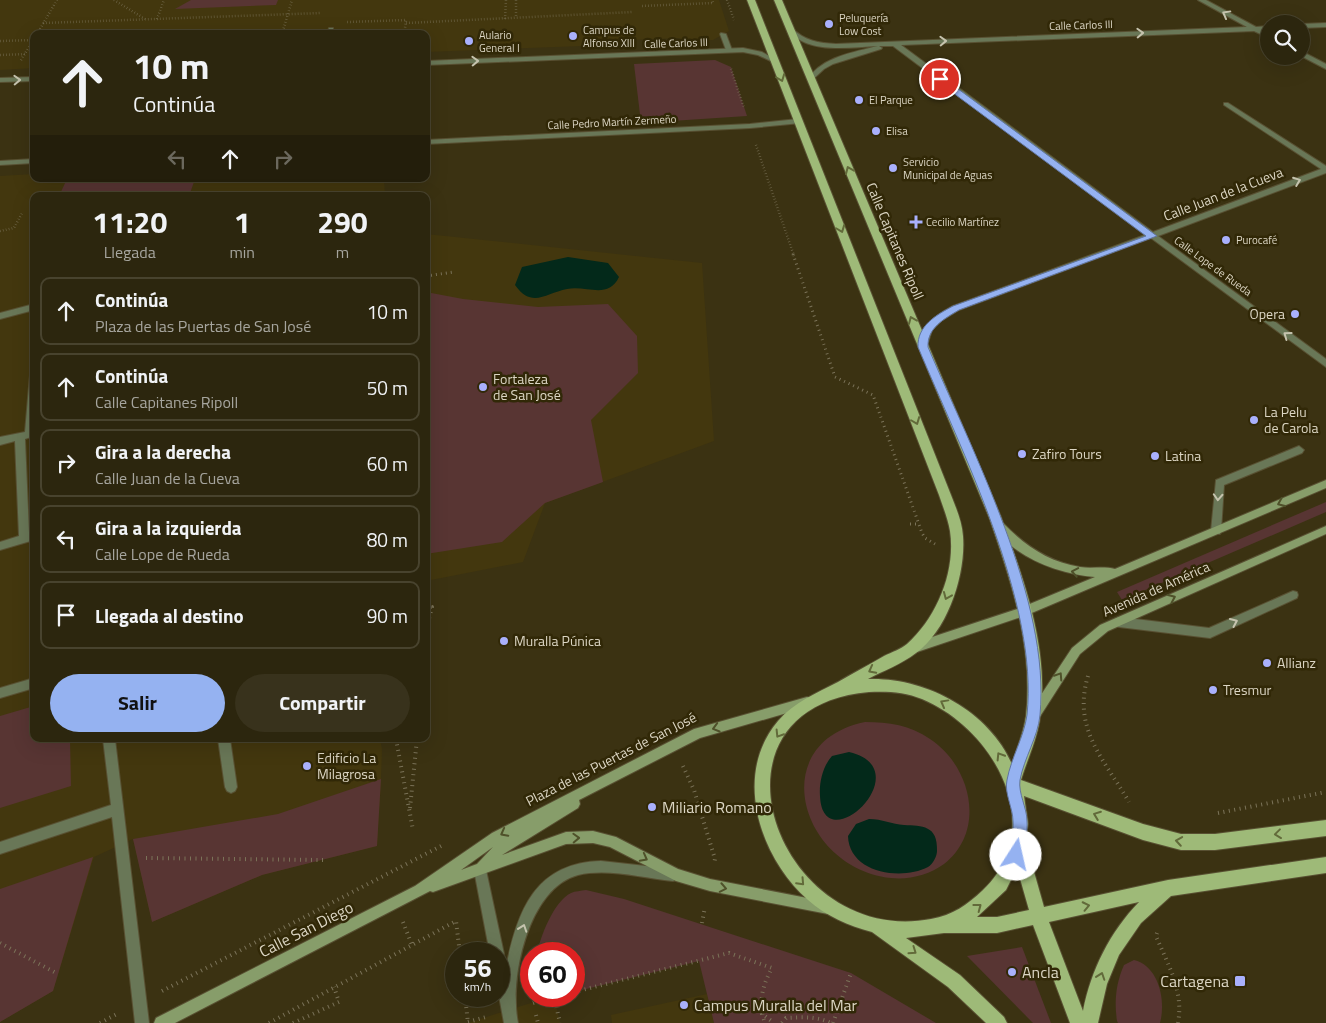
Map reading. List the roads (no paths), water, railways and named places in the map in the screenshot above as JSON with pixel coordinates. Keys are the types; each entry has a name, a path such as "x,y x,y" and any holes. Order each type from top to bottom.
{"main road":[{"path":"751,0 798,121"},
{"name":"Calle Capitanes Ripoll","path":"778,0 998,525 1024,612"},
{"name":"Plaza de las Puertas de San José","path":"798,121 945,495 957,533 958,549 955,575 942,606 931,628 911,649 834,691 813,700 789,719 772,744 763,774 763,807 769,832 786,864 811,893 835,909 872,924 900,929 934,926 997,925 1168,888 1326,865"},
{"path":"1024,612 1032,652 1035,685 1033,717 1014,783 1143,832 1181,842 1215,842 1326,828"},
{"name":"Plaza de las Puertas de San José","path":"834,691 854,686 886,685 909,689 936,698 956,710 979,728 997,751 1014,783 1020,810 1019,840 1010,868 994,893 971,912 957,920 934,926"},
{"name":"Plaza de las Puertas de San José","path":"1019,840 1038,916 1052,957 1079,1023"},
{"path":"1089,1023 1099,980 1117,939 1145,906 1168,888"},
{"name":"Plaza de las Puertas de San José","path":"872,924 954,982 998,1023"}],"street":[{"path":"1201,0 1260,32"},
{"path":"1310,26 1326,25"},
{"name":"Calle Carlos III","path":"790,30 800,38 819,44 894,43 1260,28"},
{"path":"723,34 729,50"},
{"name":"Calle Carlos III","path":"811,79 818,70 834,62 894,43"},
{"name":"Calle Lope de Rueda","path":"894,43 1326,364"},
{"name":"Calle Carlos III","path":"430,63 729,50 751,51 775,61"},
{"path":"1310,58 1326,67"},
{"path":"0,80 30,79"},
{"path":"1226,104 1326,169"},
{"name":"Calle Pedro Martín Zermeño","path":"430,142 750,126 798,121"},
{"path":"0,163 30,161"},
{"name":"Calle Juan de la Cueva","path":"923,347 923,338 928,329 936,320 956,308 1152,236 1326,169"},
{"path":"0,316 30,308"},
{"path":"0,441 28,434 29,538 0,546"},
{"path":"1216,531 1219,483 1299,450"},
{"name":"Avenida de América","path":"1024,612 1326,484"},
{"path":"998,525 1024,550 1064,570 1092,574 1123,571"},
{"name":"Avenida de América","path":"1033,717 1076,651 1104,628 1326,530"},
{"path":"1119,622 1210,633 1293,595"},
{"name":"Plaza de las Puertas de San José","path":"911,649 1024,612"},
{"path":"0,693 30,684"},
{"name":"Plaza de las Puertas de San José","path":"463,861 496,838 698,733 813,700"},
{"path":"109,742 142,1023"},
{"path":"224,742 231,787"},
{"path":"480,870 500,848 656,754"},
{"path":"0,848 117,809"},
{"name":"Plaza de las Puertas de San José","path":"420,891 566,838 593,837 612,841 676,875 710,885 835,909"},
{"path":"463,861 480,870"},
{"name":"Calle San Diego","path":"161,1023 420,891 463,861"},
{"path":"510,1016 512,968 522,929 529,912 552,881 566,873 595,868 676,875"},
{"path":"480,870 495,942"}],"place":[{"name":"Peluquería Low Cost","path":"829,24"},
{"name":"Campus de Alfonso XIII","path":"573,36"},
{"name":"Aulario General I","path":"469,41"},
{"name":"El Parque","path":"859,100"},
{"name":"Elisa","path":"876,131"},
{"name":"Servicio Municipal de Aguas","path":"893,168"},
{"name":"Cecilio Martínez","path":"916,222"},
{"name":"Purocafé","path":"1226,240"},
{"name":"Opera","path":"1295,314"},
{"name":"Fortaleza de San José","path":"483,387"},
{"name":"La Pelu de Carola","path":"1254,420"},
{"name":"Zafiro Tours","path":"1022,454"},
{"name":"Latina","path":"1155,456"},
{"name":"Muralla Púnica","path":"504,641"},
{"name":"Allianz","path":"1267,663"},
{"name":"Tresmur","path":"1213,690"},
{"name":"Edificio La Milagrosa","path":"307,766"},
{"name":"Miliario Romano","path":"652,807"},
{"name":"Ancla","path":"1012,972"},
{"name":"Cartagena","path":"1240,981"},
{"name":"Campus Muralla del Mar","path":"684,1005"}]}
